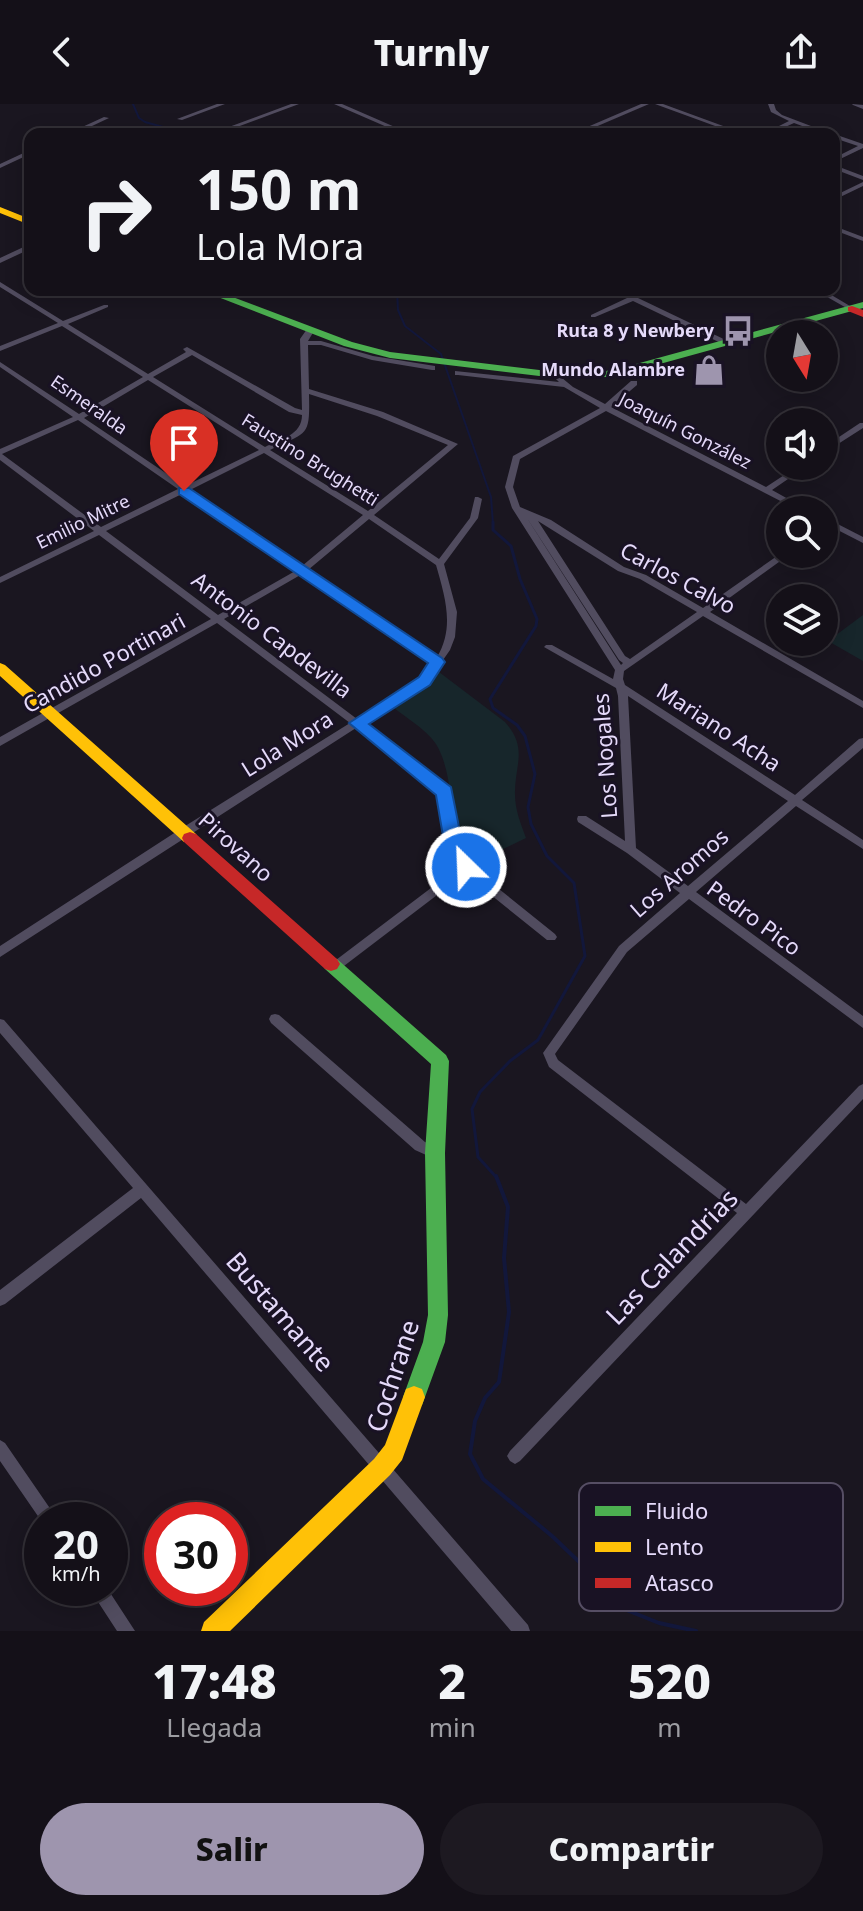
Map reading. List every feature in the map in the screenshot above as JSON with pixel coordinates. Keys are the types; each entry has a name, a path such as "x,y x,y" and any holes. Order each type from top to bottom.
{"main road":[{"path":"0,210 24,220"},
{"path":"218,296 307,337 322,327 334,328 378,352 456,368 560,380 606,374 858,307"},
{"name":"Pirovano","path":"0,668 440,1061"},
{"name":"Cochrane","path":"213,1631 394,1452 436,1331 435,1153 440,1061"}],"street":[{"path":"180,119 222,104"},
{"path":"230,128 296,104"},
{"path":"337,104 394,128"},
{"path":"588,128 646,104"},
{"path":"658,104 724,128"},
{"path":"771,104 775,113 812,128"},
{"path":"855,104 863,107"},
{"path":"84,128 106,118"},
{"path":"778,128 793,121"},
{"path":"840,138 863,146"},
{"path":"840,157 863,146"},
{"path":"0,166 24,155"},
{"path":"840,170 863,181"},
{"path":"840,194 863,181"},
{"path":"840,230 863,239"},
{"path":"0,261 24,249"},
{"name":"Faustino Brughetti","path":"0,284 370,516 440,564"},
{"path":"628,296 728,343"},
{"path":"593,316 640,296"},
{"path":"832,296 858,307"},
{"path":"0,349 106,306"},
{"path":"0,454 79,417 147,378 187,349 292,410 306,414 307,337 372,358 432,364"},
{"name":"Esmeralda","path":"0,364 437,662"},
{"name":"Joaquín González","path":"560,380 605,408 776,496"},
{"path":"625,667 516,508 509,487 516,458 605,408 634,383"},
{"name":"Candido Portinari","path":"0,742 302,571 454,444 380,414 305,390"},
{"name":"Emilio Mitre","path":"0,580 265,452 301,432 306,424 306,414"},
{"path":"838,442 863,425"},
{"name":"Antonio Capdevilla","path":"0,454 445,792 453,842 466,867 551,937"},
{"path":"766,491 782,480"},
{"path":"440,564 474,518 478,499"},
{"name":"Carlos Calvo","path":"516,508 528,511 621,569 643,577 705,611 863,705"},
{"path":"528,511 625,667"},
{"path":"838,529 863,540"},
{"name":"Lola Mora","path":"0,952 424,681 455,624 440,564"},
{"name":"Los Nogales","path":"631,850 621,687 625,667 766,568"},
{"name":"Mariano Acha","path":"549,647 621,687 863,845"},
{"name":"Los Aromos","path":"747,1213 550,1058 549,1053 610,964 686,893 863,742"},
{"name":"Pedro Pico","path":"582,819 631,850 863,1023"},
{"path":"336,966 466,867"},
{"path":"275,1019 420,1146 435,1153"},
{"name":"Bustamante","path":"0,1024 522,1631"},
{"name":"Las Calandrias","path":"515,1456 863,1090"},
{"path":"0,1299 142,1189"},
{"path":"0,1448 38,1502"},
{"path":"110,1606 127,1631"}],"shaded area":[{"path":"863,615 863,661 838,647 838,634"},
{"path":"439,672 505,722 517,741 519,758 515,801 526,838 474,863 458,836 447,774 436,744 393,707 427,685"}],"waterway":[{"path":"133,104 139,118 166,128"},
{"path":"397,296 398,310 405,326 441,354 491,497 493,524"},
{"path":"493,524 493,530 511,546 520,579 537,619 536,626 490,699 493,708 517,725 525,736 535,774 528,807 531,824 547,856 574,883 585,956 538,1040 510,1061 480,1092 472,1109 478,1157 497,1178"},
{"path":"497,1178 508,1207 504,1258 509,1312 499,1382 485,1398 475,1421 470,1454 483,1479 579,1562"},
{"path":"629,1611 659,1623 696,1631"}],"traffic: fast":[{"path":"221,296 348,344 390,355 556,375 606,374 638,367 863,305"},
{"path":"331,964 440,1061 435,1153 438,1315 434,1342 414,1397"}],"traffic: slow":[{"path":"0,210 24,220"},
{"path":"0,668 190,838"},
{"path":"213,1631 382,1467 394,1452 414,1397"}],"traffic: jam":[{"path":"852,309 863,314"},
{"path":"190,838 331,964"}],"place":[{"name":"Ruta 8 y Newbery","path":"738,331"},
{"name":"Mundo Alambre","path":"709,370"}],"route":[{"path":"184,491 437,662 424,681 358,723 445,792 453,842 466,867"}]}
